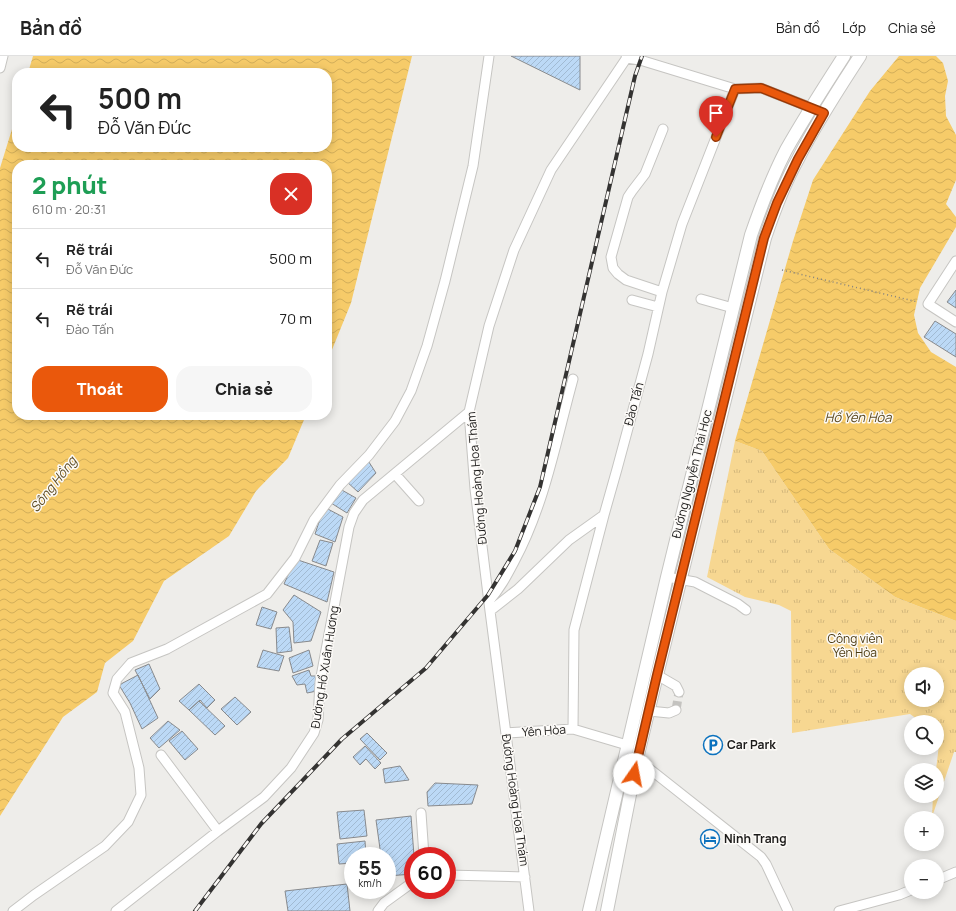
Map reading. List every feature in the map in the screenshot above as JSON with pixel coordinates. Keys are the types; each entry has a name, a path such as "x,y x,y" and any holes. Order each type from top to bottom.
{"main road":[{"name":"Đường Nguyễn Thái Học","path":"589,911 667,577 751,235 764,198 785,152 810,107 844,56"},
{"name":"Đường Nguyễn Thái Học","path":"607,911 657,675 764,238 777,203 795,165 824,113 860,56"}],"street":[{"path":"0,68 3,56"},
{"path":"13,911 105,846 128,822 141,795 139,768 125,712 113,693 117,680 131,663 167,649 267,594 295,558 314,520 340,485 369,455 395,421 412,391 427,346 462,214 473,166 489,56"},
{"path":"627,57 735,89 761,88 824,113"},
{"name":"Đường Hoàng Hoa Thám","path":"530,911 488,601 475,489 470,412 489,326 514,250 551,170 627,57"},
{"name":"Đào Tấn","path":"573,729 574,630 648,354 658,307 682,224 735,89"},
{"path":"662,292 623,278 612,268 611,257 628,197 645,174 663,129"},
{"path":"956,261 928,304 956,322"},
{"path":"701,299 733,308"},
{"path":"632,300 658,307"},
{"path":"488,601 500,588 534,520 549,473 573,379"},
{"name":"Đường Hồ Xuân Hương","path":"116,911 218,831 250,809 273,789 291,768 314,733 318,720 320,682 351,520 363,500 470,412"},
{"path":"395,474 419,501"},
{"path":"490,611 518,589 569,540 604,514"},
{"path":"667,577 695,582 738,604 746,610"},
{"path":"657,675 676,686 679,692"},
{"path":"649,711 669,713 676,710"},
{"name":"Yên Hòa","path":"506,733 573,729 627,745"},
{"path":"161,755 218,831"},
{"path":"638,759 761,857 766,864 788,911"},
{"path":"422,813 424,847"},
{"path":"944,877 956,872"},
{"path":"456,875 525,877"},
{"path":"378,911 384,903 404,889"},
{"path":"839,911 904,893"}],"path":[{"path":"782,270 928,304"}],"green space":[{"name":"Công viên Yên Hòa","path":"735,441 762,451 829,549 895,597 956,621 956,752 954,752 944,782 944,763 937,763 938,755 944,755 944,715 910,714 792,733 791,611 779,605 745,597 707,577"},
{"name":"Công viên Yên Hòa","path":"933,803 937,803 934,811 932,811"}],"water":[{"name":"Sông Hồng","path":"33,56 412,56 351,303 332,350 332,160 12,160 12,420 304,420 288,458 256,491 229,536 164,581 133,641 105,663 97,692 63,717 0,816 0,168 12,129 12,152 332,152 332,68 29,68"},
{"name":"Hồ Yên Hòa","path":"899,56 936,56 943,63 948,81 945,96 946,116 956,135 956,180 946,204 956,217 956,227 920,288 914,315 918,333 931,352 956,367 956,621 895,597 829,549 762,451 735,441 793,241 813,180 870,91"}],"building":[{"path":"511,56 580,56 580,90"},
{"path":"956,290 956,308 947,302"},
{"path":"935,321 956,334 956,357 924,337"},
{"path":"367,459 376,473 358,492 346,481"},
{"path":"340,489 356,498 347,513 331,503"},
{"path":"324,507 343,517 335,542 315,534"},
{"path":"320,540 333,543 326,566 312,561"},
{"path":"295,559 334,572 327,602 284,584"},
{"path":"294,595 321,612 311,641 294,643 293,622 283,610"},
{"path":"262,607 277,612 271,629 256,625"},
{"path":"289,627 292,651 277,653 276,628"},
{"path":"263,650 284,656 279,671 257,667"},
{"path":"309,650 313,666 293,673 289,658"},
{"path":"149,664 160,689 150,699 135,670"},
{"path":"309,670 311,676 319,676 317,691 307,693 305,684 297,685 292,676"},
{"path":"138,675 158,718 142,729 130,703 119,685"},
{"path":"199,684 215,700 207,708 200,700 189,710 179,701"},
{"path":"235,697 251,712 237,725 221,709"},
{"path":"199,701 225,726 215,735 189,710"},
{"path":"168,721 180,730 159,748 150,738"},
{"path":"182,731 198,749 185,760 169,741"},
{"path":"367,733 387,753 380,760 360,739"},
{"path":"365,746 381,763 375,769 366,759 360,765 353,757"},
{"path":"400,766 409,780 385,783 383,769"},
{"path":"435,783 478,785 472,804 428,806 427,792"},
{"path":"364,810 367,836 340,839 337,812"},
{"path":"411,816 413,847 404,847 404,875 396,875 396,847 380,847 376,820"},
{"path":"365,841 365,847 344,847 344,864 339,864 337,844"},
{"path":"344,884 344,899 349,899 350,911 288,911 285,891"}],"tunnel":[{"path":"676,710 679,692"}],"railway":[{"path":"195,911 261,824 342,739 426,668 488,595 515,551 540,487 635,76 642,56"}],"place":[{"name":"Car Park","path":"713,745"},
{"name":"Ninh Trang","path":"710,839"}],"route":[{"path":"634,774 764,238 777,203 798,159 824,113 761,88 735,89 716,137"}]}
